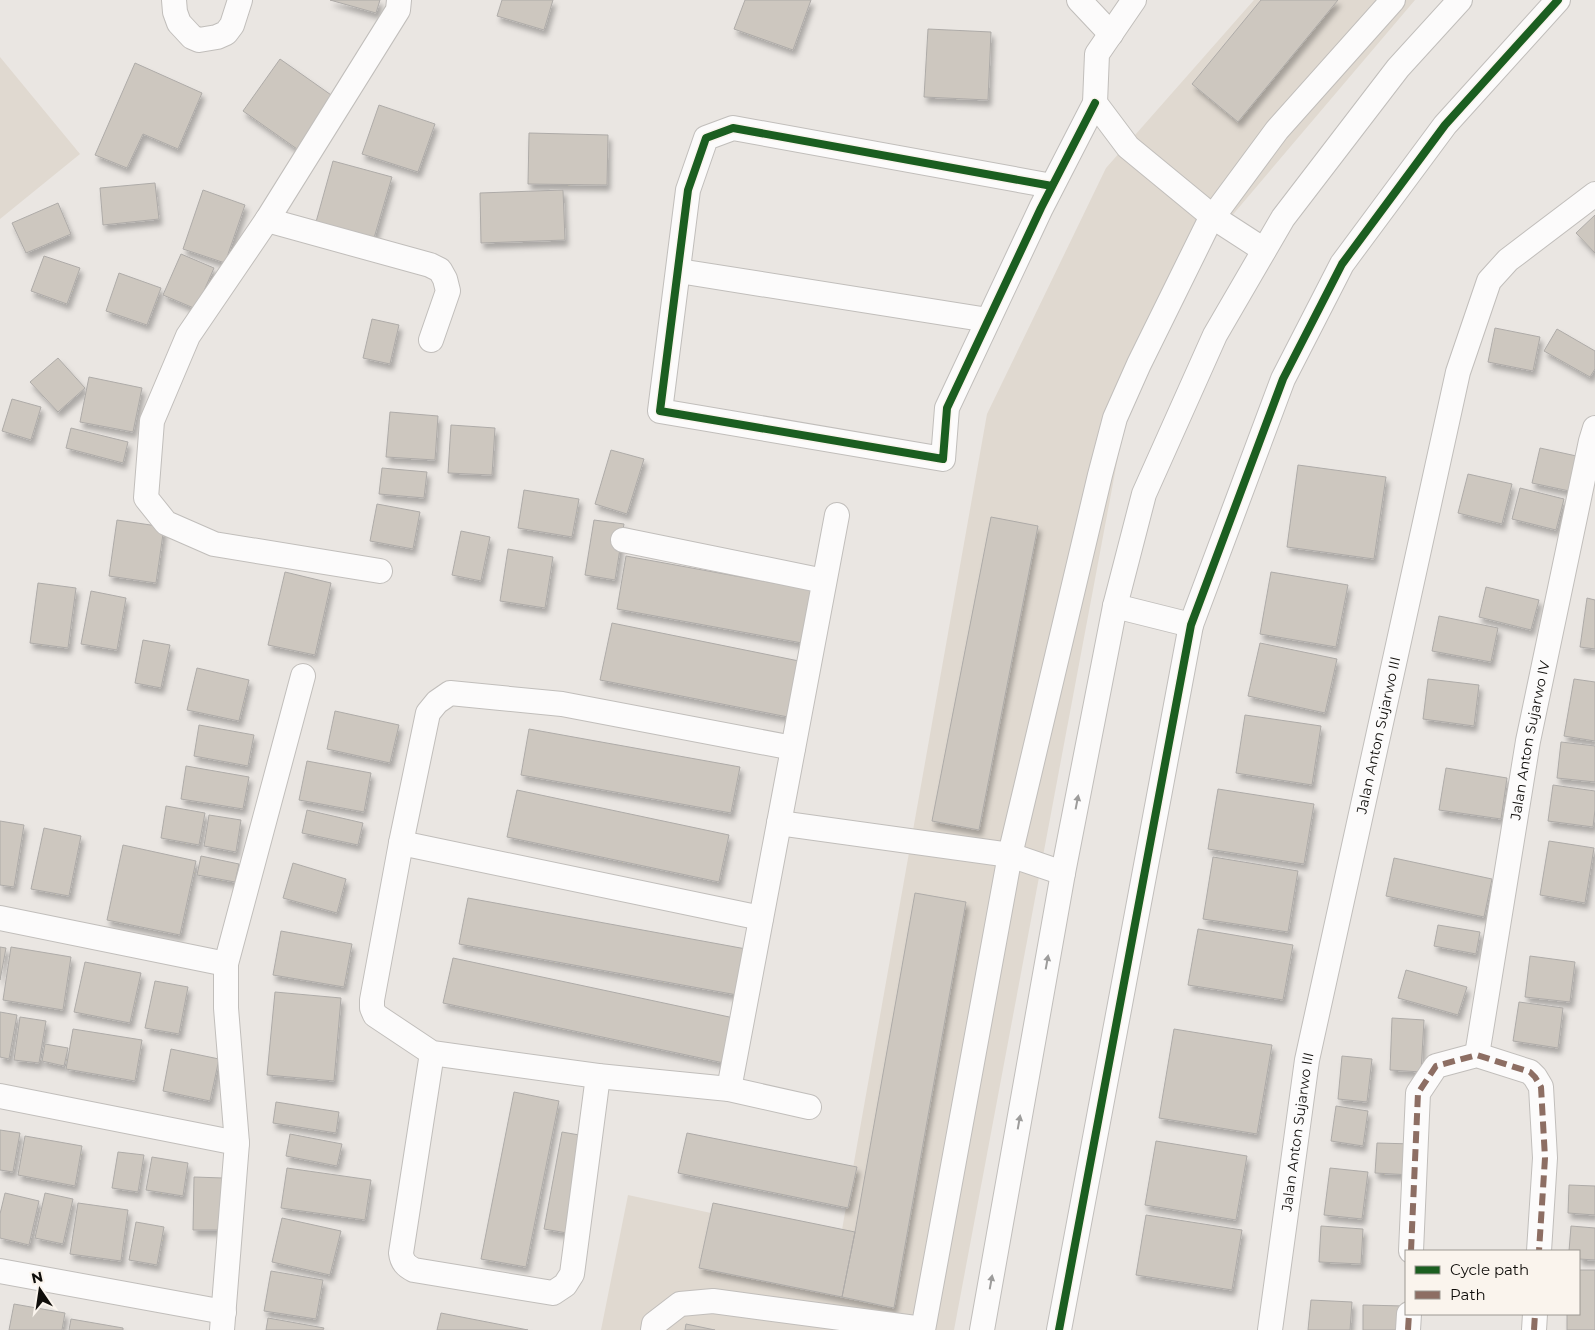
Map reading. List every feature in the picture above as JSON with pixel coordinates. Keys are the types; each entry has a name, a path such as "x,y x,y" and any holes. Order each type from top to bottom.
{"street":[{"path":"174,0 175,12 179,23 192,37 199,40 217,37 226,33 232,25 240,0"},
{"path":"380,571 214,544 166,523 146,498 152,421 188,336 267,220 398,10 399,0"},
{"path":"1078,0 1111,34"},
{"path":"1052,186 733,128 706,138 688,190 660,411 943,459 947,408 1052,186 1095,103 1097,54 1134,0"},
{"path":"653,1330 654,1324 680,1304 713,1301 923,1329 1010,855 1115,418 1139,364 1213,217 1277,130 1394,0"},
{"path":"982,1330 1063,873 1115,606 1144,494 1215,335 1283,218 1398,68 1460,0"},
{"path":"1058,1330 1191,625 1283,379 1342,264 1445,125 1558,0"},
{"path":"1095,103 1128,147 1213,217 1264,250"},
{"name":"Jalan Anton Sujarwo III","path":"1270,1330 1307,1060 1458,372 1489,281 1508,260 1595,194"},
{"path":"267,220 430,265 440,270 445,278 448,291 432,340"},
{"path":"679,271 988,320"},
{"name":"Jalan Anton Sujarwo IV","path":"1477,1055 1528,741 1595,428"},
{"path":"729,1089 836,515"},
{"path":"623,540 824,581"},
{"path":"1115,606 1191,625"},
{"path":"0,1271 224,1321 238,1143 226,1008 226,964 304,676"},
{"path":"793,748 562,704 450,693 437,702 428,712 401,843 372,1008 375,1015 432,1053 598,1076 729,1089 809,1107"},
{"path":"778,823 1010,855 1063,873"},
{"path":"401,843 761,918"},
{"path":"0,918 226,964"},
{"path":"432,1053 401,1259 404,1264 414,1270 553,1293 565,1285 572,1274 598,1076"},
{"path":"1411,1250 1418,1093 1436,1066 1477,1055 1530,1072 1540,1087 1545,1158 1539,1250"},
{"path":"0,1096 238,1143"},
{"path":"1408,1330 1409,1315"},
{"path":"1534,1330 1535,1315"}],"shaded area":[{"path":"1254,0 1415,0 1213,238 1126,414 954,1330 601,1330 628,1195 840,1241 987,414 1106,168"},
{"path":"0,57 80,154 0,219"}],"building":[{"path":"330,0 380,0 376,13"},
{"path":"502,0 553,0 544,30 497,16"},
{"path":"745,0 811,0 793,50 734,29"},
{"path":"1261,0 1338,0 1238,122 1192,84"},
{"path":"928,29 991,32 988,100 924,97"},
{"path":"280,59 334,97 297,149 243,111"},
{"path":"135,63 202,93 178,149 143,134 127,168 95,155"},
{"path":"379,105 435,124 418,172 362,154"},
{"path":"529,133 608,135 607,185 528,184"},
{"path":"333,161 392,177 374,238 316,222"},
{"path":"155,183 159,219 103,225 100,188"},
{"path":"203,190 245,205 225,263 183,249"},
{"path":"563,190 565,240 481,243 480,193"},
{"path":"58,203 71,234 26,253 12,223"},
{"path":"1595,215 1595,253 1576,233"},
{"path":"181,254 214,268 196,309 163,295"},
{"path":"44,256 80,268 67,304 31,291"},
{"path":"119,273 161,288 147,325 106,311"},
{"path":"372,319 399,325 390,364 363,358"},
{"path":"1495,328 1540,337 1533,371 1488,362"},
{"path":"1557,329 1595,351 1595,369 1590,377 1544,351"},
{"path":"58,358 85,388 58,412 30,382"},
{"path":"89,377 142,388 133,432 80,422"},
{"path":"12,399 41,407 31,440 2,431"},
{"path":"390,412 438,416 435,460 386,457"},
{"path":"451,425 495,428 492,475 448,473"},
{"path":"71,428 128,442 123,463 66,448"},
{"path":"1540,448 1581,457 1574,492 1532,483"},
{"path":"611,450 644,459 627,514 595,504"},
{"path":"1298,465 1386,477 1374,559 1287,547"},
{"path":"382,468 427,472 424,498 379,494"},
{"path":"1468,474 1512,484 1502,524 1458,513"},
{"path":"1520,488 1564,499 1556,530 1512,519"},
{"path":"524,490 579,499 572,537 518,528"},
{"path":"377,504 420,512 413,549 370,541"},
{"path":"991,517 1038,526 979,830 932,821"},
{"path":"117,520 164,527 156,583 109,576"},
{"path":"594,520 624,524 615,580 585,575"},
{"path":"461,531 490,537 481,581 452,575"},
{"path":"508,549 553,557 545,608 500,601"},
{"path":"626,556 812,590 802,643 617,609"},
{"path":"285,572 331,583 315,655 268,645"},
{"path":"1271,572 1348,585 1336,647 1260,634"},
{"path":"38,583 76,588 68,648 30,643"},
{"path":"1486,587 1539,600 1531,630 1479,617"},
{"path":"91,591 126,598 117,650 81,644"},
{"path":"1587,598 1595,600 1595,649 1580,647"},
{"path":"1439,616 1498,628 1491,662 1432,651"},
{"path":"612,623 799,661 788,717 600,680"},
{"path":"143,640 170,645 161,688 135,683"},
{"path":"1260,643 1337,659 1325,713 1248,696"},
{"path":"197,668 249,680 239,721 187,710"},
{"path":"1428,679 1479,685 1474,726 1423,719"},
{"path":"1574,679 1595,682 1595,741 1564,736"},
{"path":"335,711 399,725 390,763 327,749"},
{"path":"1245,715 1321,726 1312,785 1236,773"},
{"path":"199,725 254,735 248,766 194,756"},
{"path":"529,729 740,767 731,813 521,775"},
{"path":"1561,742 1595,746 1595,782 1557,778"},
{"path":"307,761 371,773 364,812 299,800"},
{"path":"186,766 249,777 243,809 181,799"},
{"path":"1446,768 1507,778 1501,819 1439,810"},
{"path":"1553,785 1595,791 1593,827 1548,821"},
{"path":"1218,789 1314,804 1304,864 1208,849"},
{"path":"517,790 729,835 719,882 507,837"},
{"path":"166,806 205,813 199,845 161,838"},
{"path":"307,810 363,823 358,845 302,833"},
{"path":"209,815 241,820 236,852 204,846"},
{"path":"0,821 24,825 14,887 0,885"},
{"path":"44,828 81,836 69,896 31,889"},
{"path":"1549,841 1594,848 1585,903 1540,895"},
{"path":"123,845 196,861 180,935 107,920"},
{"path":"201,856 239,864 235,882 197,875"},
{"path":"1213,857 1298,871 1288,932 1203,919"},
{"path":"1394,858 1492,879 1484,917 1386,896"},
{"path":"293,863 346,879 337,913 283,898"},
{"path":"915,893 966,902 894,1308 842,1297"},
{"path":"468,898 746,949 737,995 459,944"},
{"path":"1438,925 1480,932 1476,954 1434,946"},
{"path":"1198,929 1293,945 1283,1000 1188,985"},
{"path":"281,931 352,944 344,987 273,975"},
{"path":"0,947 6,948 0,980"},
{"path":"11,947 71,957 63,1010 3,1000"},
{"path":"1530,956 1575,962 1570,1002 1525,997"},
{"path":"453,958 734,1018 724,1063 443,1003"},
{"path":"85,962 141,973 130,1023 74,1012"},
{"path":"1406,970 1467,987 1458,1015 1398,998"},
{"path":"155,981 188,987 179,1034 145,1028"},
{"path":"275,992 341,998 334,1081 267,1075"},
{"path":"1519,1002 1563,1008 1558,1048 1513,1041"},
{"path":"0,1012 17,1015 9,1059 0,1057"},
{"path":"20,1017 46,1021 39,1063 14,1060"},
{"path":"1392,1018 1424,1020 1421,1072 1390,1070"},
{"path":"73,1029 142,1040 135,1081 66,1069"},
{"path":"1174,1029 1272,1045 1257,1134 1159,1118"},
{"path":"45,1044 68,1048 64,1066 42,1061"},
{"path":"171,1049 219,1059 210,1101 163,1091"},
{"path":"1342,1056 1372,1059 1367,1102 1338,1099"},
{"path":"514,1092 559,1101 526,1267 481,1259"},
{"path":"276,1102 339,1112 336,1133 273,1123"},
{"path":"1336,1106 1368,1111 1363,1146 1331,1141"},
{"path":"0,1130 20,1133 13,1172 0,1170"},
{"path":"562,1132 585,1136 567,1233 544,1229"},
{"path":"687,1133 857,1167 848,1208 678,1173"},
{"path":"290,1134 342,1144 337,1166 286,1156"},
{"path":"25,1136 82,1146 75,1186 18,1175"},
{"path":"1156,1141 1247,1156 1236,1220 1145,1205"},
{"path":"1377,1143 1413,1144 1412,1175 1375,1173"},
{"path":"118,1152 144,1155 138,1192 112,1188"},
{"path":"152,1157 188,1163 183,1196 146,1190"},
{"path":"287,1168 371,1180 365,1220 281,1208"},
{"path":"1330,1168 1368,1172 1362,1219 1324,1215"},
{"path":"194,1177 223,1178 221,1230 193,1230"},
{"path":"1569,1185 1595,1186 1595,1215 1568,1213"},
{"path":"5,1193 39,1201 29,1245 0,1238 0,1214"},
{"path":"45,1193 73,1199 63,1244 35,1238"},
{"path":"78,1203 128,1210 121,1261 70,1254"},
{"path":"713,1203 855,1232 842,1297 699,1268"},
{"path":"1146,1215 1242,1230 1232,1290 1136,1275"},
{"path":"282,1218 341,1231 330,1275 272,1262"},
{"path":"136,1222 164,1227 157,1265 129,1260"},
{"path":"1321,1226 1363,1229 1361,1264 1319,1262"},
{"path":"1571,1226 1595,1228 1595,1260 1580,1259 1580,1250 1569,1250"},
{"path":"1580,1270 1595,1270 1595,1330 1567,1330 1567,1315 1580,1315"},
{"path":"271,1271 323,1280 316,1319 264,1311"},
{"path":"1311,1300 1352,1302 1350,1330 1308,1330"},
{"path":"14,1304 65,1313 62,1330 9,1330"},
{"path":"1363,1305 1404,1306 1404,1330 1363,1330"},
{"path":"441,1313 528,1330 437,1330"},
{"path":"268,1318 324,1328 323,1330 266,1330"},
{"path":"71,1319 123,1328 123,1330 69,1330"},
{"path":"686,1324 715,1330 685,1330"}],"marked path":[{"path":"1411,1250 1418,1093 1436,1066 1477,1055 1530,1072 1541,1087 1545,1158 1539,1250"},
{"path":"1408,1330 1409,1315"},
{"path":"1534,1330 1535,1315"}],"cycle path":[{"path":"1059,1330 1191,625 1283,379 1342,264 1445,125 1558,0"},
{"path":"1052,186 733,128 706,138 688,190 660,411 943,459 947,408 1041,208 1095,103"}]}
